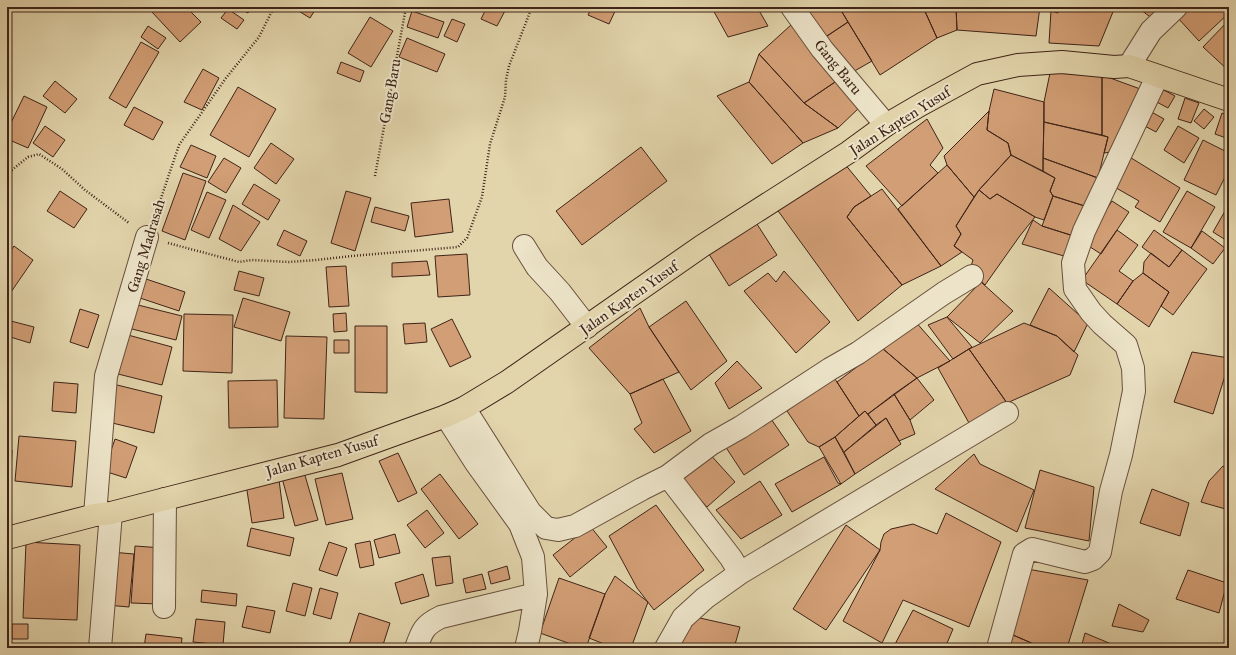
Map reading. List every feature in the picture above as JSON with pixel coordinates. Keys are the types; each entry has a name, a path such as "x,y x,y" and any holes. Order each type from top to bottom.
{"main road":[{"name":"Jalan Kapten Yusuf","path":"7,538 338,455 455,412 507,382 702,246 849,152 886,125 976,74 1018,65 1062,62 1114,67 1130,66 1157,77 1229,100"}],"street":[{"name":"Gang Baru","path":"792,7 822,49 886,125"},
{"path":"1130,66 1151,31 1176,7"},
{"path":"998,648 1026,551 1032,549 1085,562 1093,559 1100,552 1110,492 1121,455 1134,391 1133,368 1126,345 1091,312 1075,289 1073,263 1084,231 1157,77"},
{"name":"Gang Madrasah","path":"100,648 106,376 147,237"},
{"path":"524,246 536,268 560,292 587,327"},
{"path":"455,412 530,512 546,528 558,530 576,526 668,476 711,444 858,353 944,293 972,276"},
{"path":"455,412 476,463 520,524 533,557 536,594 526,648"},
{"path":"666,648 683,618 705,598 740,573 1007,413"},
{"path":"668,476 731,558 740,573"},
{"path":"164,607 165,499"},
{"path":"416,648 422,630 430,622 441,617 536,594"}],"path":[{"name":"Gang Madrasah","path":"147,237 179,145 226,78 259,38 274,7"},
{"path":"392,7 406,8"},
{"path":"7,174 28,157 39,154 62,169 85,190 147,237 239,262 252,260 289,262 458,247 467,238 482,197 490,144 506,97 506,80 509,66 532,7"},
{"name":"Gang Baru","path":"375,176 406,8"}],"building":[{"path":"155,7 186,7 201,22 180,42 151,11"},
{"path":"237,7 251,7 248,13"},
{"path":"292,7 317,7 310,18"},
{"path":"487,7 507,7 497,26 481,19"},
{"path":"592,7 617,7 609,24 588,15"},
{"path":"757,7 768,26 728,37 712,8"},
{"path":"797,7 839,7 848,22 821,40"},
{"path":"839,7 923,7 937,38 880,75"},
{"path":"923,7 956,7 957,30 937,38"},
{"path":"956,7 1040,7 1036,36 957,30"},
{"path":"1058,7 1115,7 1099,46 1049,43 1051,11 1058,13"},
{"path":"1137,7 1167,7 1153,19"},
{"path":"1187,7 1229,7 1229,13 1199,41 1177,17"},
{"path":"228,9 244,20 237,29 221,18"},
{"path":"412,11 444,22 438,38 407,27"},
{"path":"370,17 393,31 371,67 348,53"},
{"path":"452,19 465,24 457,42 444,36"},
{"path":"1229,20 1229,71 1203,47"},
{"path":"848,22 872,61 851,73 821,40"},
{"path":"791,25 838,80 804,103 759,54"},
{"path":"148,26 166,38 158,49 141,37"},
{"path":"407,38 445,54 437,72 399,57"},
{"path":"141,42 159,52 126,108 109,98"},
{"path":"759,54 804,103 838,128 803,143 749,82"},
{"path":"341,62 364,71 360,82 337,73"},
{"path":"203,69 219,78 202,110 184,102"},
{"path":"1050,73 1102,75 1102,135 1044,122 1044,102"},
{"path":"1102,75 1143,90 1118,151 1104,153 1108,137 1102,135"},
{"path":"838,80 860,107 838,128 804,103"},
{"path":"55,81 77,99 65,113 43,96"},
{"path":"749,82 803,143 772,164 717,96"},
{"path":"238,87 276,109 249,157 210,135"},
{"path":"1160,88 1175,96 1168,108 1153,100"},
{"path":"994,89 1044,102 1043,171 1011,155 1008,143 987,130 989,111"},
{"path":"24,96 47,107 28,148 7,139 7,131"},
{"path":"1185,98 1199,103 1191,123 1178,119"},
{"path":"134,107 163,122 153,140 124,125"},
{"path":"1204,109 1214,117 1204,129 1194,121"},
{"path":"1148,110 1164,119 1156,132 1141,124"},
{"path":"989,111 987,130 1008,143 1011,155 974,197 947,165 944,156"},
{"path":"1222,113 1229,116 1229,139 1215,134"},
{"path":"927,119 943,148 930,165 938,173 902,206 866,166"},
{"path":"1044,122 1108,137 1098,178 1043,158"},
{"path":"45,126 65,140 53,157 33,143"},
{"path":"1178,126 1199,138 1184,163 1164,150"},
{"path":"1203,140 1229,153 1229,169 1216,195 1184,180"},
{"path":"271,143 294,159 276,184 254,168"},
{"path":"191,145 216,156 207,178 180,167"},
{"path":"641,147 667,181 582,245 556,211"},
{"path":"1011,155 1055,178 1050,191 1053,196 1044,220 1035,217 997,194 990,199 979,190"},
{"path":"1128,156 1180,188 1160,222 1135,207 1139,201 1111,185"},
{"path":"224,158 241,168 226,193 208,182"},
{"path":"1043,158 1098,178 1091,208 1053,196 1050,191 1055,178 1043,171"},
{"path":"844,163 871,196 854,207 847,217 902,285 858,321 776,208"},
{"path":"947,165 974,197 956,226 961,234 954,246 962,252 941,266 898,209"},
{"path":"183,173 206,181 185,240 162,231"},
{"path":"254,184 280,200 268,220 242,204"},
{"path":"882,189 941,266 902,285 847,217 854,207"},
{"path":"979,190 990,199 997,194 1035,217 985,285 970,269 973,260 954,246 961,234 956,226"},
{"path":"60,191 87,209 74,228 47,211"},
{"path":"346,191 371,198 355,251 331,243"},
{"path":"1187,191 1215,207 1191,248 1163,232"},
{"path":"207,192 226,200 209,238 191,230"},
{"path":"1053,196 1091,208 1080,238 1042,226"},
{"path":"449,199 453,232 415,237 411,203"},
{"path":"1112,201 1129,212 1101,254 1084,243"},
{"path":"1229,204 1229,242 1213,232"},
{"path":"233,205 260,222 241,251 219,239"},
{"path":"375,207 409,216 405,231 371,222"},
{"path":"1033,220 1042,226 1080,238 1071,258 1022,244"},
{"path":"755,221 777,255 729,286 707,251"},
{"path":"284,230 307,241 300,256 277,245"},
{"path":"1117,230 1138,245 1119,271 1133,281 1117,304 1082,280"},
{"path":"1154,230 1182,250 1169,267 1142,247"},
{"path":"1202,231 1225,248 1213,264 1191,248"},
{"path":"14,246 33,260 9,295 7,294 7,256"},
{"path":"1182,250 1207,269 1173,315 1161,306 1169,292 1143,273 1144,262 1151,253 1169,267"},
{"path":"467,254 470,295 438,297 435,256"},
{"path":"427,261 430,275 392,277 392,263"},
{"path":"346,266 349,306 329,307 326,267"},
{"path":"239,271 264,278 259,296 234,290"},
{"path":"784,271 830,322 796,353 744,291 768,273 776,282"},
{"path":"1143,273 1169,292 1149,327 1117,304 1133,281"},
{"path":"140,277 185,292 179,311 134,296"},
{"path":"981,282 1013,311 980,343 947,317"},
{"path":"1049,288 1088,323 1074,352 1057,336 1030,325"},
{"path":"243,298 290,312 281,341 234,327"},
{"path":"686,301 727,361 691,390 649,327"},
{"path":"130,303 182,316 176,340 124,327"},
{"path":"640,308 649,327 679,372 630,394 589,348"},
{"path":"80,309 99,315 88,348 70,342"},
{"path":"346,313 347,331 334,332 333,314"},
{"path":"184,314 233,315 232,373 183,371"},
{"path":"947,317 972,347 953,359 928,325"},
{"path":"452,319 471,357 450,367 431,329"},
{"path":"7,320 34,327 30,343 7,336"},
{"path":"914,320 950,361 917,378 882,348"},
{"path":"425,323 427,342 405,344 403,324"},
{"path":"1024,323 1057,336 1078,355 1070,375 1007,403 969,349"},
{"path":"355,326 387,326 387,393 355,392"},
{"path":"128,335 172,347 162,385 118,374"},
{"path":"286,336 327,337 324,419 284,418"},
{"path":"334,340 349,340 349,353 334,353"},
{"path":"882,348 917,378 868,414 865,411 859,416 837,382"},
{"path":"969,349 1007,403 969,423 938,368"},
{"path":"1192,352 1229,358 1229,363 1213,414 1174,402"},
{"path":"737,361 762,388 729,409 715,383"},
{"path":"833,376 859,416 835,437 819,447 808,442 787,411"},
{"path":"917,378 934,400 910,420 894,394"},
{"path":"663,379 691,431 654,453 634,429 642,423 630,394"},
{"path":"277,380 278,427 229,428 228,381"},
{"path":"54,382 78,384 76,413 52,411"},
{"path":"113,384 162,396 154,433 104,421"},
{"path":"894,394 910,420 915,434 899,441 886,418 876,425 868,414"},
{"path":"865,411 876,425 844,452 835,437"},
{"path":"769,416 789,445 744,475 725,446"},
{"path":"886,418 901,444 855,474 844,452"},
{"path":"19,436 76,441 72,487 15,481"},
{"path":"835,437 855,474 841,484 819,447"},
{"path":"115,439 137,447 126,478 104,471"},
{"path":"7,450 12,450 10,501 7,500"},
{"path":"708,452 735,482 707,507 680,477"},
{"path":"398,453 417,493 398,502 379,461"},
{"path":"974,454 980,464 1034,490 1017,532 935,489"},
{"path":"824,457 838,483 841,484 792,512 775,484"},
{"path":"1223,466 1229,469 1229,510 1201,502 1209,481"},
{"path":"1040,470 1094,487 1089,541 1025,528"},
{"path":"304,472 318,520 295,526 282,478"},
{"path":"342,473 353,519 326,525 315,479"},
{"path":"440,474 478,524 459,539 421,489"},
{"path":"279,480 284,518 252,523 246,484"},
{"path":"760,481 782,515 741,539 716,510"},
{"path":"1152,489 1189,503 1180,536 1140,523"},
{"path":"656,505 704,570 654,610 637,588 609,536"},
{"path":"427,510 444,533 425,548 407,525"},
{"path":"946,513 1001,542 969,627 903,600 882,643 843,621 880,550 884,534 891,529 913,524 937,534"},
{"path":"846,525 880,550 826,630 793,609"},
{"path":"590,526 607,547 570,577 553,555"},
{"path":"251,528 294,538 290,556 247,546"},
{"path":"395,534 400,553 379,558 374,540"},
{"path":"370,541 374,565 360,568 355,544"},
{"path":"26,542 80,545 77,620 23,618"},
{"path":"329,542 347,548 337,576 319,570"},
{"path":"135,546 163,548 159,604 131,603"},
{"path":"111,552 134,554 129,607 106,605"},
{"path":"450,556 453,583 436,586 432,558"},
{"path":"507,566 510,579 491,584 488,572"},
{"path":"1022,568 1088,580 1067,648 1043,648 1006,632"},
{"path":"1188,570 1227,583 1219,613 1176,599"},
{"path":"423,574 429,596 401,604 395,583"},
{"path":"482,574 486,589 466,593 463,579"},
{"path":"615,576 648,602 631,648 614,648 589,638 605,594"},
{"path":"559,578 605,594 586,648 582,648 540,633"},
{"path":"293,583 312,588 305,616 286,611"},
{"path":"320,588 338,593 331,619 313,614"},
{"path":"202,590 237,594 236,606 201,602"},
{"path":"1119,604 1149,620 1143,632 1112,626"},
{"path":"247,606 275,611 270,633 242,627"},
{"path":"913,610 953,629 945,648 893,648"},
{"path":"359,613 390,623 382,648 348,648"},
{"path":"691,616 740,627 734,648 679,648"},
{"path":"196,619 225,622 223,645 193,642"},
{"path":"12,624 28,624 28,639 12,639"},
{"path":"1006,632 1043,648 1002,648"},
{"path":"1085,633 1121,648 1081,648"},
{"path":"146,634 182,638 181,648 144,648"}]}
